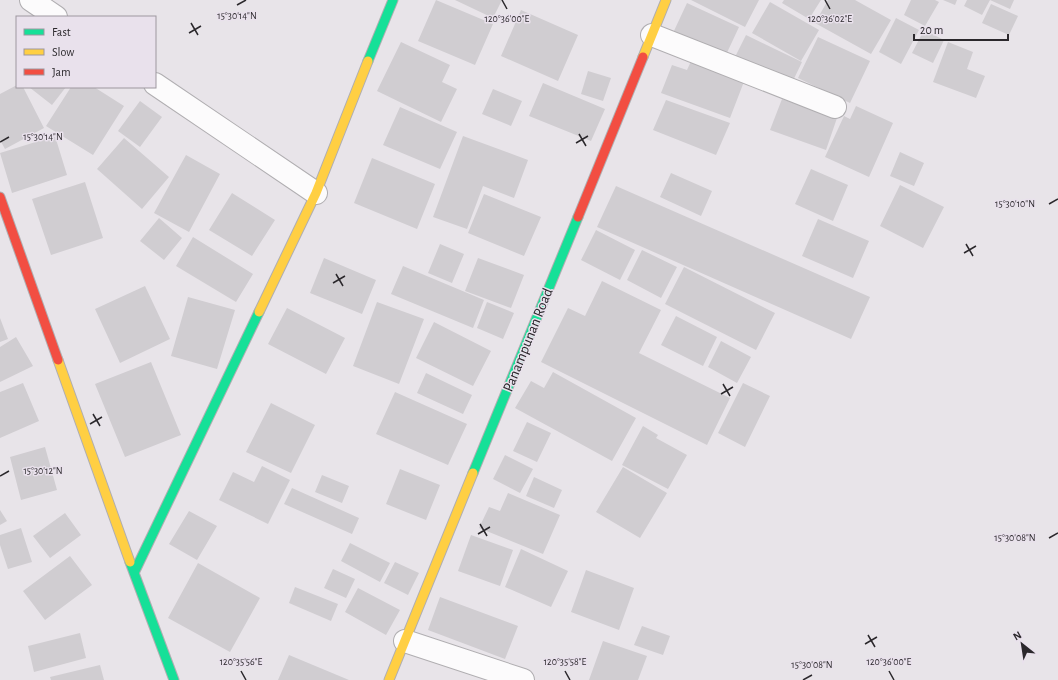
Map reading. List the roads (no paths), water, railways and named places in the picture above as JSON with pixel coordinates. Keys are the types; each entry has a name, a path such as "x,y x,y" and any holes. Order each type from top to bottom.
{"street":[{"path":"31,0 55,16"},
{"path":"134,573 316,193 393,0"},
{"name":"Panampunan Road","path":"389,680 666,0"},
{"path":"652,35 835,107"},
{"path":"156,85 316,193"},
{"path":"0,197 134,573 174,680"},
{"path":"405,641 523,680"}]}
